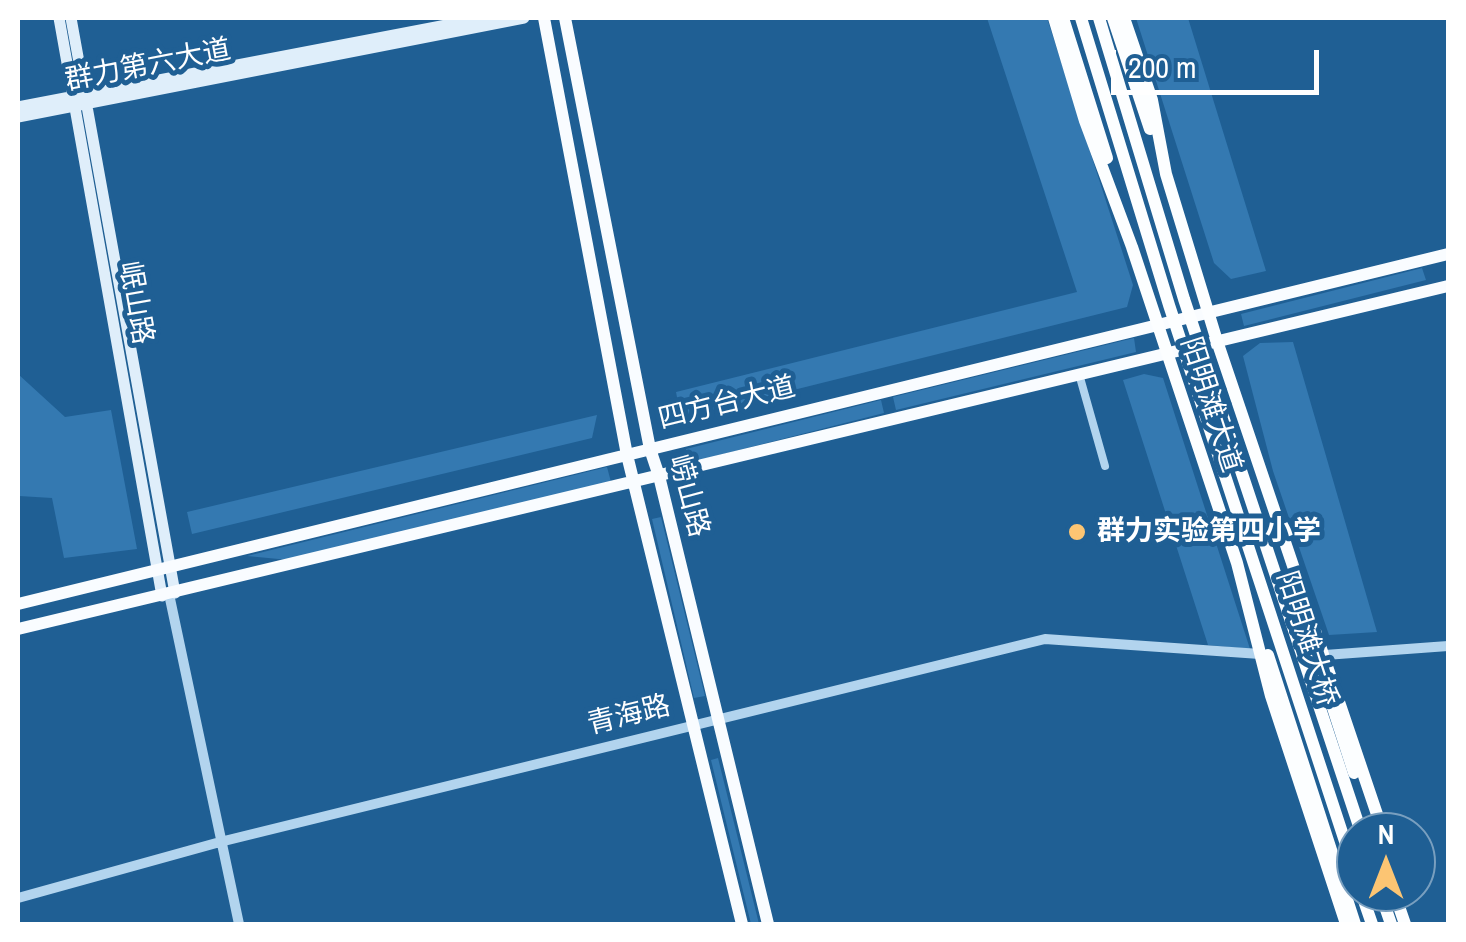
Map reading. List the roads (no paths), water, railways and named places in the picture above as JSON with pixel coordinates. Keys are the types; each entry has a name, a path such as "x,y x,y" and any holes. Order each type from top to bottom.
{"highway":[{"name":"阳明滩大道","path":"1054,18 1085,121 1132,247 1237,563 1260,654 1346,924"},
{"path":"1064,18 1132,247"},
{"name":"阳明滩大桥","path":"1080,18 1168,305 1336,815"},
{"name":"阳明滩大桥","path":"1100,18 1184,299 1353,812"},
{"path":"1114,18 1166,174"},
{"name":"阳明滩大道","path":"1124,18 1152,100 1166,174 1216,342 1376,812"},
{"path":"1284,546 1367,812"},
{"path":"1237,563 1355,924"}],"main road":[{"name":"岷山路","path":"59,18 80,100"},
{"name":"岷山路","path":"71,18 80,100 169,594"},
{"name":"群力第六大道","path":"18,117 80,100 483,18"},
{"name":"群力第六大道","path":"18,107 80,100 524,18"},
{"name":"崂山路","path":"544,18 627,455 742,924"},
{"name":"崂山路","path":"565,18 650,449 768,924"},
{"name":"四方台大道","path":"18,604 1448,254"},
{"name":"四方台大道","path":"18,629 1448,286"}],"street":[{"path":"1078,374 1105,466"},
{"name":"岷山路","path":"169,594 239,924"},
{"name":"青海路","path":"18,898 220,842 719,716 1045,639 1260,654"},
{"path":"1325,654 1448,646"}],"place":[{"name":"群力实验第四小学","path":"1077,532"}]}
